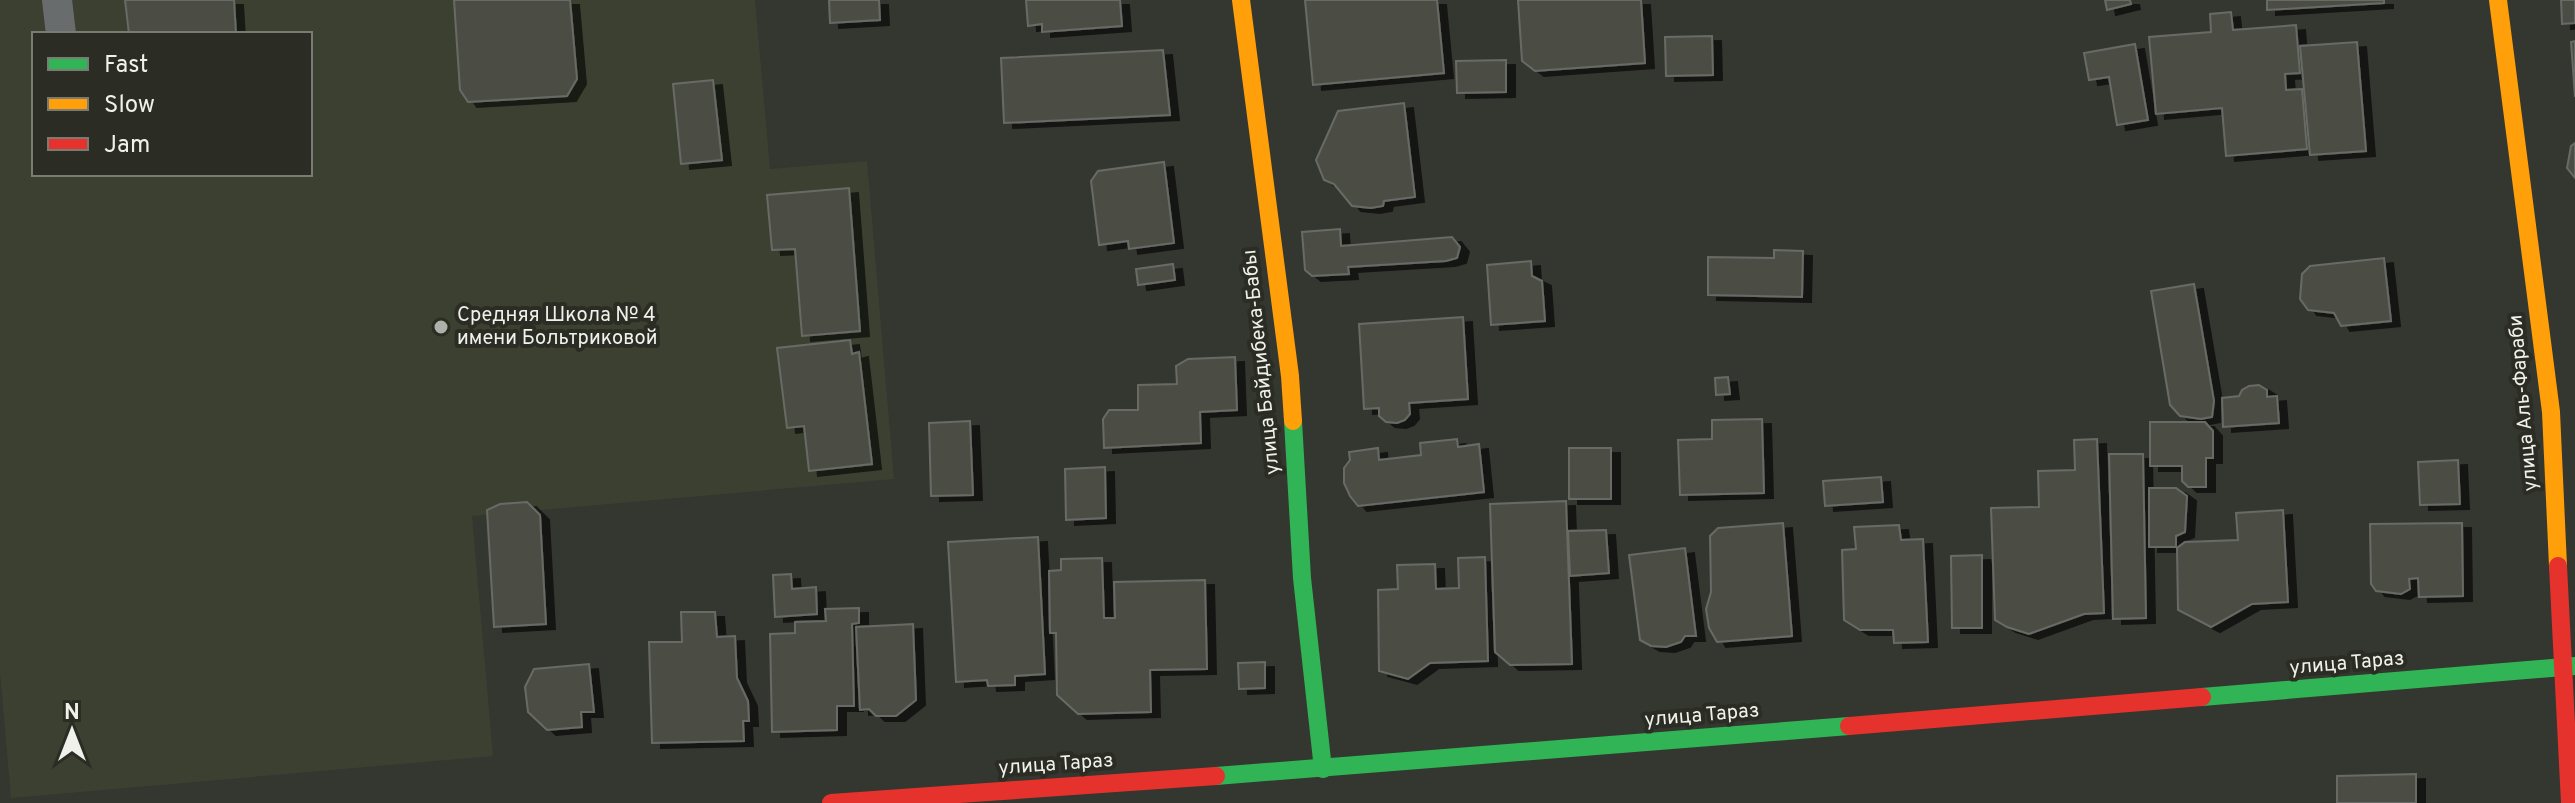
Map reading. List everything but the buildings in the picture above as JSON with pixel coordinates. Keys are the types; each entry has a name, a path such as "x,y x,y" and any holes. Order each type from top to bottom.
{"street":[{"name":"улица Байдибека-Бабы","path":"1241,0 1290,376 1302,578 1323,769"},
{"name":"улица Аль-Фараби","path":"2498,0 2551,412 2570,667 2570,803"},
{"name":"улица Тараз","path":"831,803 1323,769 2570,667"}],"lane":[{"path":"57,0 61,32"}],"shaded area":[{"name":"Средняя Школа № 4 имени Больтриковой","path":"0,0 755,0 770,169 867,161 894,479 472,516 493,756 11,798 0,672"}],"traffic: fast":[{"path":"1293,421 1302,578 1323,769"},
{"path":"2202,697 2575,666"},
{"path":"1216,776 1849,726"}],"traffic: slow":[{"path":"1241,0 1290,376 1293,421"},
{"path":"2498,0 2551,412 2558,566"}],"traffic: jam":[{"path":"2558,566 2570,803"},
{"path":"1849,726 2202,697"},
{"path":"831,803 1216,776"}],"place":[{"name":"Средняя Школа № 4 имени Больтриковой","path":"441,327"}]}
